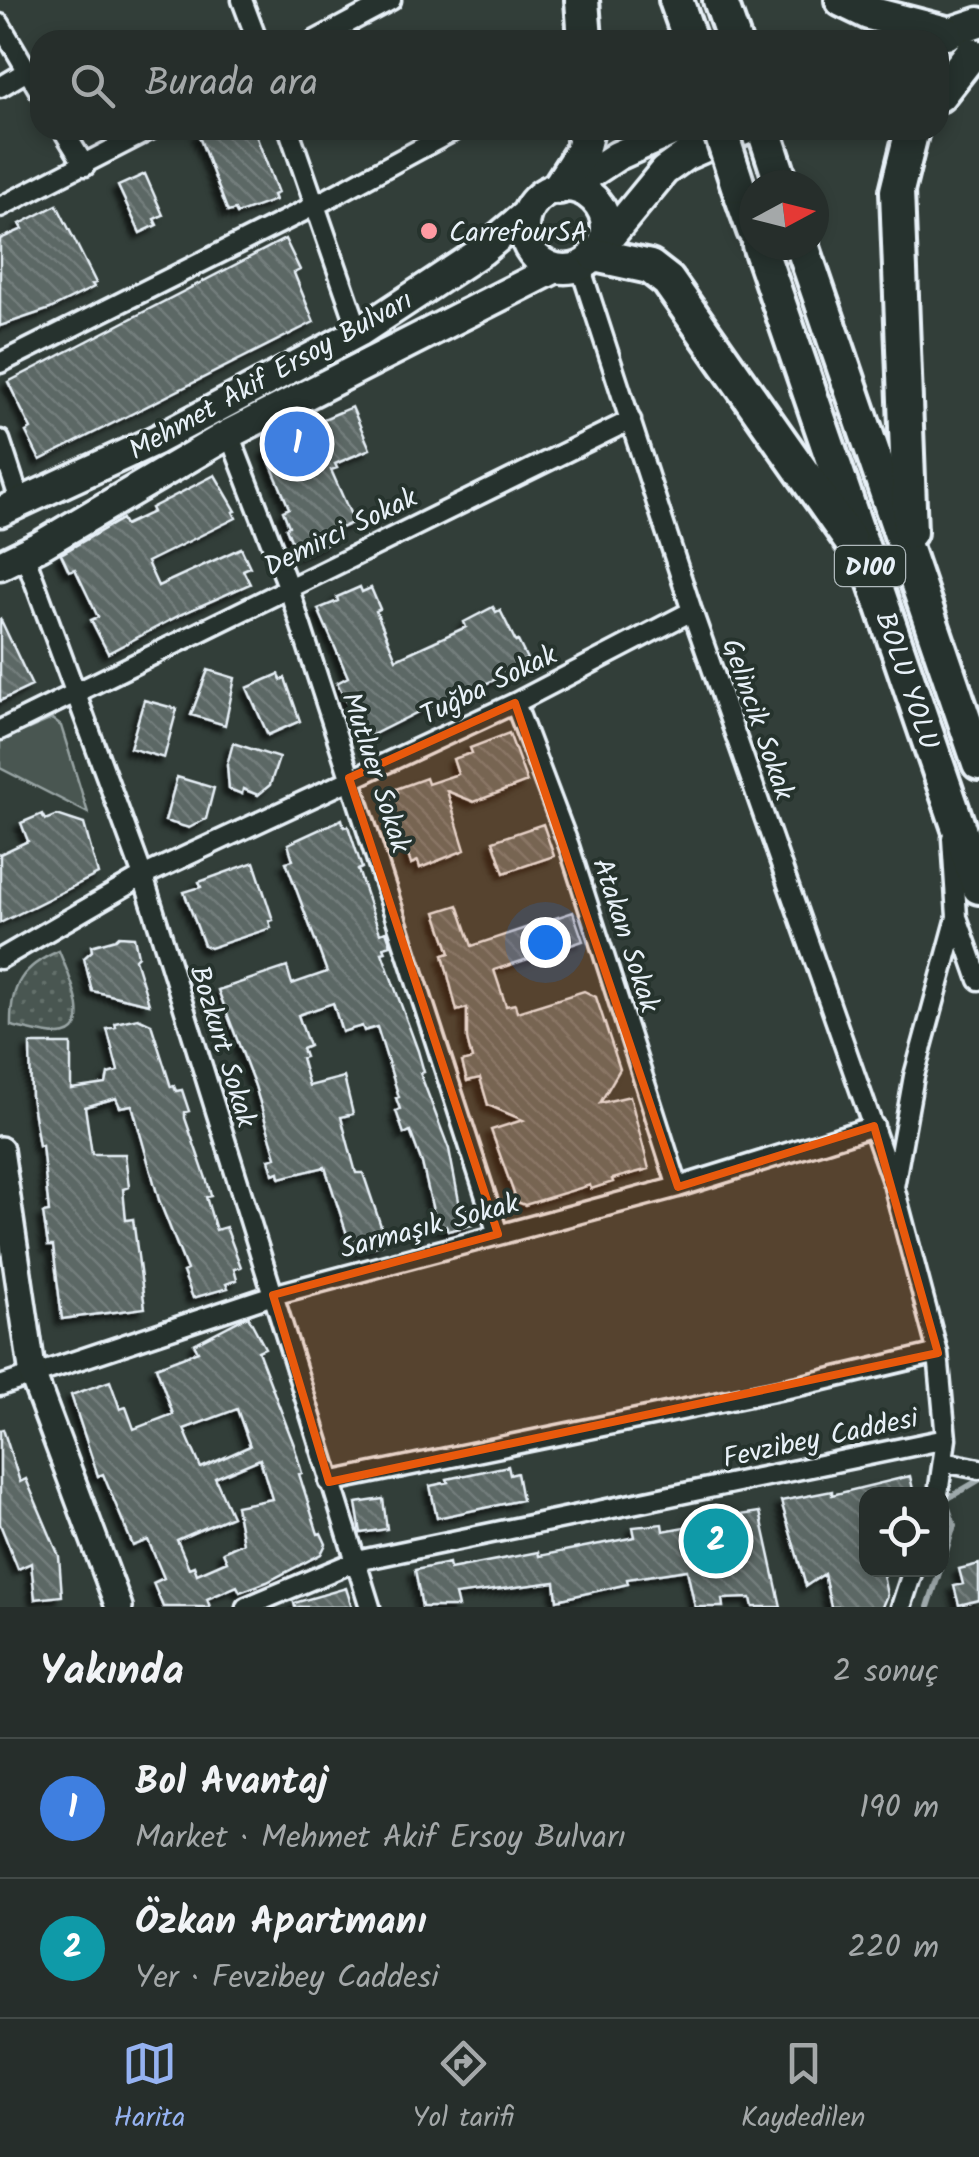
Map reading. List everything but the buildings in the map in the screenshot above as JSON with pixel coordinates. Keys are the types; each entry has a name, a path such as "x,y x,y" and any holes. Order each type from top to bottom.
{"highway":[{"path":"582,0 584,30"},
{"path":"676,0 686,30"},
{"path":"720,0 730,30"},
{"path":"842,0 908,30"},
{"path":"564,187 585,140"},
{"path":"723,140 739,189"},
{"path":"767,140 776,170"},
{"path":"910,140 897,190 911,566"},
{"path":"583,260 650,267 668,281 872,570"},
{"name":"BOLU YOLU","path":"764,260 979,887"},
{"name":"D100","path":"807,260 979,762"}],"main road":[{"path":"952,49 979,22"},
{"path":"653,140 564,187 543,193 526,214 524,231 528,248 540,261 583,260 664,171 722,140"},
{"path":"564,187 588,194 602,210 606,230 583,260"},
{"name":"Mehmet Akif Ersoy Bulvarı","path":"10,506 156,440 358,332 482,251 526,214"},
{"path":"482,251 499,262 510,289"},
{"name":"Mehmet Akif Ersoy Bulvarı","path":"0,564 28,552 228,434 510,289 583,260"},
{"path":"0,1150 33,1376 120,1607"}],"street":[{"path":"242,0 252,30"},
{"path":"335,30 391,0"},
{"path":"0,24 30,74"},
{"path":"0,87 28,71"},
{"path":"69,140 84,166"},
{"path":"0,208 132,140"},
{"path":"293,140 358,332"},
{"path":"0,363 316,205 436,140"},
{"name":"Gelincik Sokak","path":"583,260 692,611 894,1187"},
{"name":"Demirci Sokak","path":"0,730 631,420"},
{"name":"Mutluer Sokak","path":"228,434 288,586 498,1234"},
{"path":"0,440 10,506"},
{"name":"Bozkurt Sokak","path":"28,552 28,564 74,694 143,876 370,1607"},
{"name":"Tuğba Sokak","path":"0,960 143,876 515,703 692,611"},
{"name":"Atakan Sokak","path":"515,703 570,846 678,1187"},
{"path":"949,798 957,917 979,980"},
{"name":"Fevzibey Caddesi","path":"246,1607 356,1561 946,1439 938,1352 894,1187 914,1076 957,917"},
{"name":"Sarmaşık Sokak","path":"0,1386 273,1295 678,1187 874,1126"},
{"path":"329,1482 803,1384 938,1352"},
{"path":"939,1487 946,1439"},
{"path":"944,1462 979,1469"},
{"path":"901,1607 912,1577"}],"highlighted area":[{"path":"515,703 678,1187 874,1126 938,1353 329,1482 273,1295 498,1234 349,778"}],"shaded area":[{"path":"52,719 61,726 88,813 0,768 0,741"},
{"path":"59,951 77,999 77,1024 71,1032 59,1035 11,1026 13,1000 21,979 36,963"}],"waterway":[{"path":"949,1498 979,1480"},
{"path":"949,1511 954,1525 949,1541"},
{"path":"928,1607 938,1577"}],"place":[{"name":"CarrefourSA","path":"429,231"},
{"name":"Bol Avantaj","path":"297,444"},
{"name":"Özkan Apartmanı","path":"716,1541"}]}
